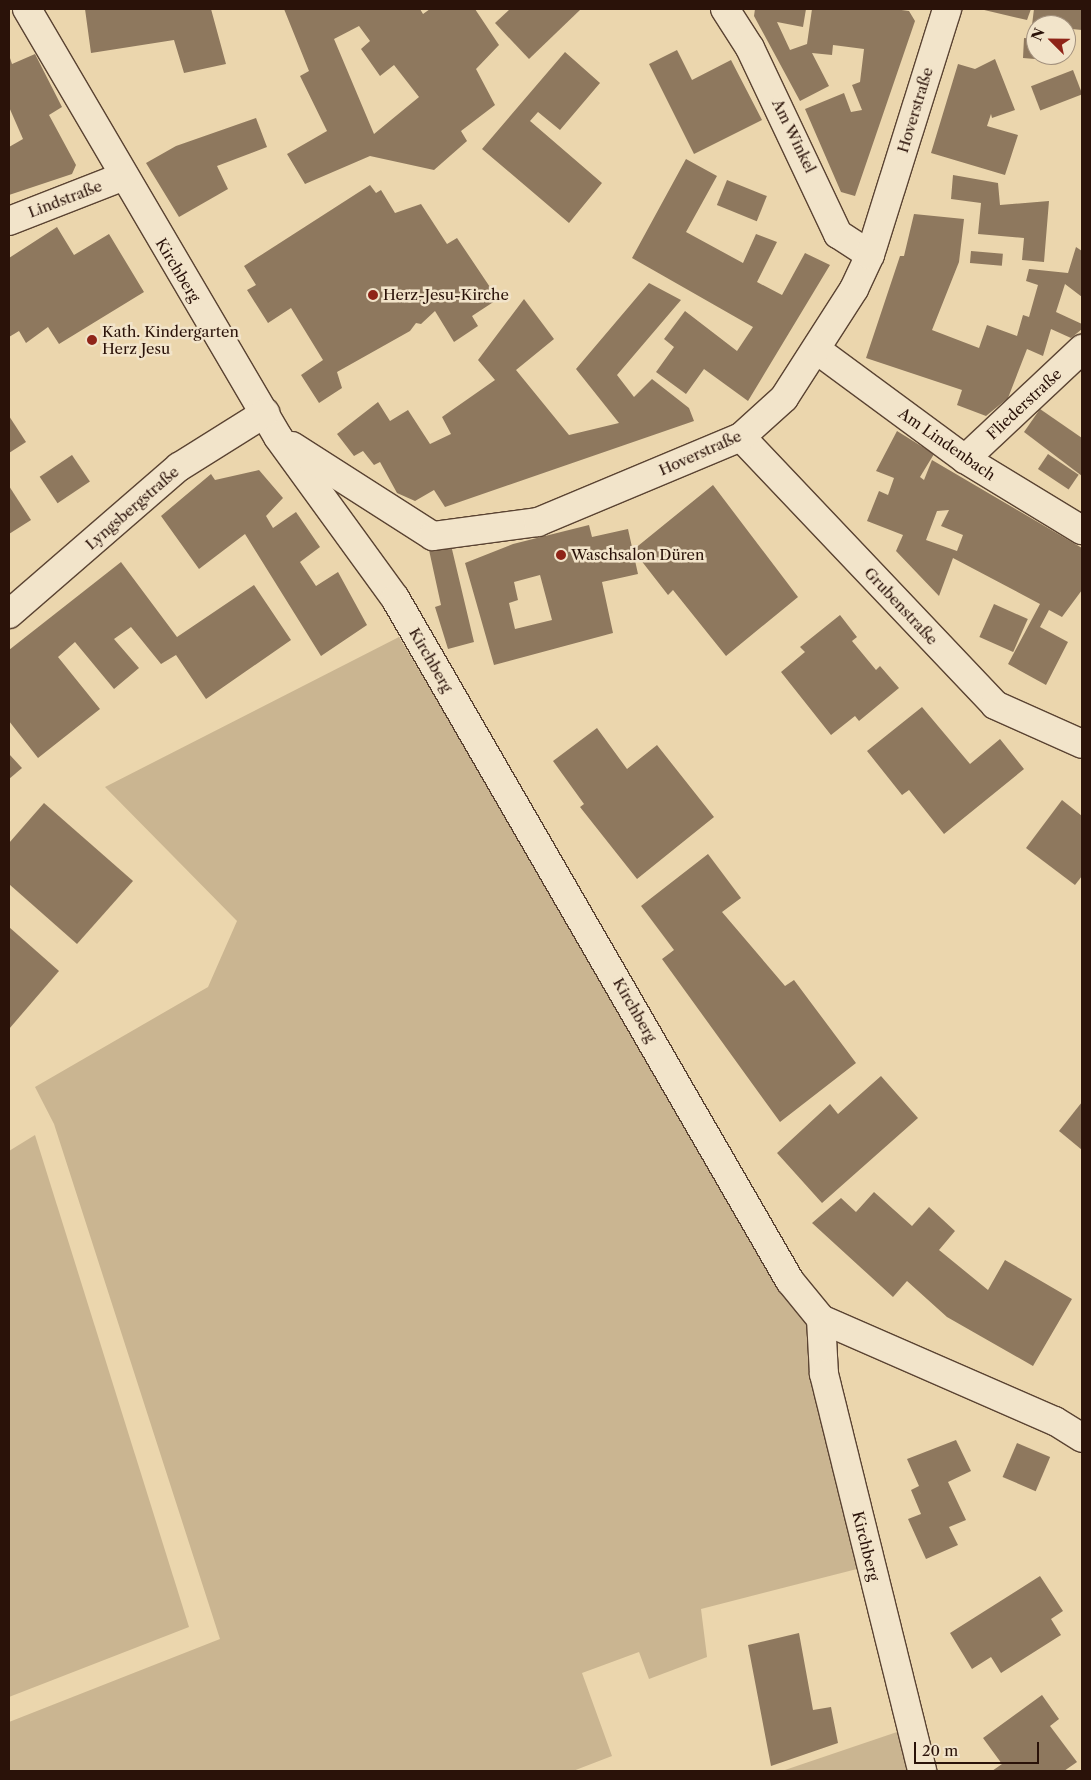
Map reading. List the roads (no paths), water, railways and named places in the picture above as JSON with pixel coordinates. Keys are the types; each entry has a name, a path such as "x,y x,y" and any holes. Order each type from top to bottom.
{"street":[{"name":"Kirchberg","path":"27,9 122,177 278,437 395,598 790,1280 821,1319 1055,1421 1082,1438"},
{"name":"Am Winkel","path":"725,9 750,48 838,234 870,256"},
{"name":"Hoverstraße","path":"278,437 433,536 538,522 741,437 784,398 817,350 870,256 947,9"},
{"name":"Lindstraße","path":"9,220 122,177"},
{"name":"Fliederstraße","path":"965,459 1082,349"},
{"name":"Am Lindenbach","path":"817,350 965,459 1082,530"},
{"name":"Lyngsbergstraße","path":"9,614 179,468 265,413"},
{"name":"Grubenstraße","path":"741,437 995,705 1082,744"},
{"name":"Kirchberg","path":"821,1319 824,1374 922,1771"}],"place":[{"name":"Herz-Jesu-Kirche","path":"373,295"},
{"name":"Kath. Kindergarten Herz Jesu","path":"92,340"},
{"name":"Waschsalon Düren","path":"561,555"}]}
